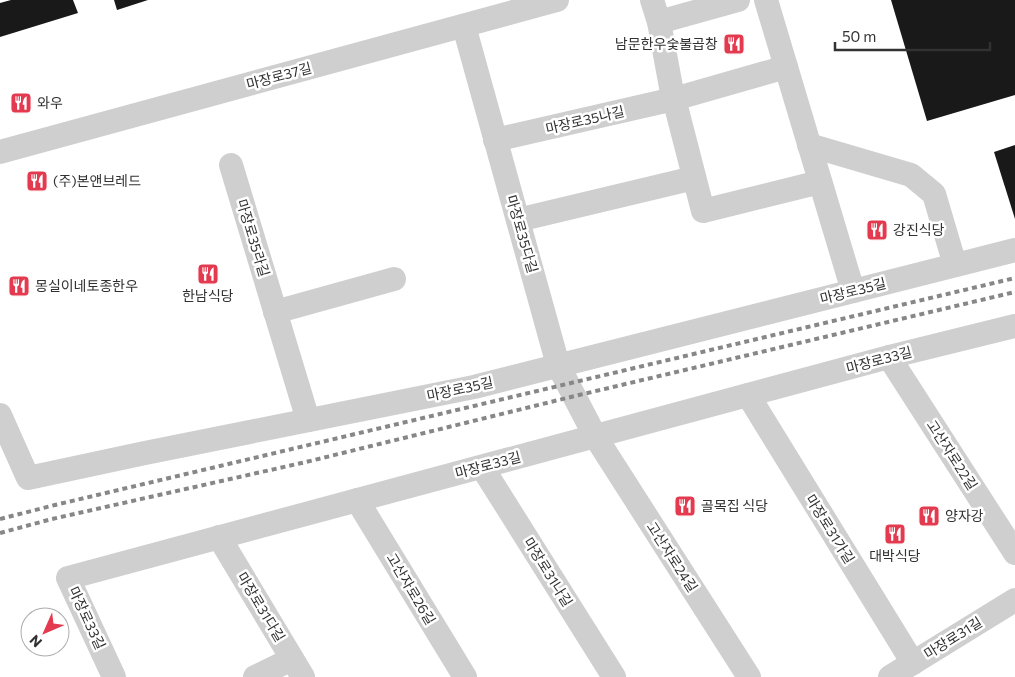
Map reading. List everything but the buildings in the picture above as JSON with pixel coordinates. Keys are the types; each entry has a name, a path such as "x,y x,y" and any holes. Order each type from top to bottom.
{"street":[{"name":"마장로37길","path":"0,152 557,0"},
{"path":"652,0 660,22 674,99 703,211 820,182"},
{"path":"660,22 738,0"},
{"path":"766,0 853,291"},
{"name":"마장로35다길","path":"464,26 558,365 595,436"},
{"name":"마장로35나길","path":"495,140 674,99 786,67"},
{"path":"809,144 912,175 934,194 955,265"},
{"name":"마장로35라길","path":"231,165 308,420"},
{"path":"518,220 694,178"},
{"name":"마장로35길","path":"0,415 28,478 474,387 1015,250"},
{"path":"275,312 394,280"},
{"name":"마장로33길","path":"114,677 68,578 889,357 1015,326"},
{"name":"고산자로22길","path":"889,357 1015,553"},
{"name":"마장로31가길","path":"748,395 913,663"},
{"name":"고산자로24길","path":"595,436 749,677"},
{"name":"마장로31나길","path":"482,467 614,677"},
{"name":"고산자로26길","path":"357,500 465,677"},
{"name":"마장로31다길","path":"219,538 298,668"},
{"name":"마장로31길","path":"890,677 1015,600"},
{"path":"255,677 298,668"}],"railway":[{"path":"0,519 1015,278"},
{"path":"0,533 52,519 306,462 1015,292"}],"place":[{"name":"남문한우숯불곱창","path":"734,44"},
{"name":"와우","path":"21,103"},
{"name":"(주)본앤브레드","path":"37,181"},
{"name":"강진식당","path":"877,230"},
{"name":"한남식당","path":"208,274"},
{"name":"몽실이네토종한우","path":"19,286"},
{"name":"골목집 식당","path":"685,506"},
{"name":"양자강","path":"929,516"},
{"name":"대박식당","path":"895,534"}]}
